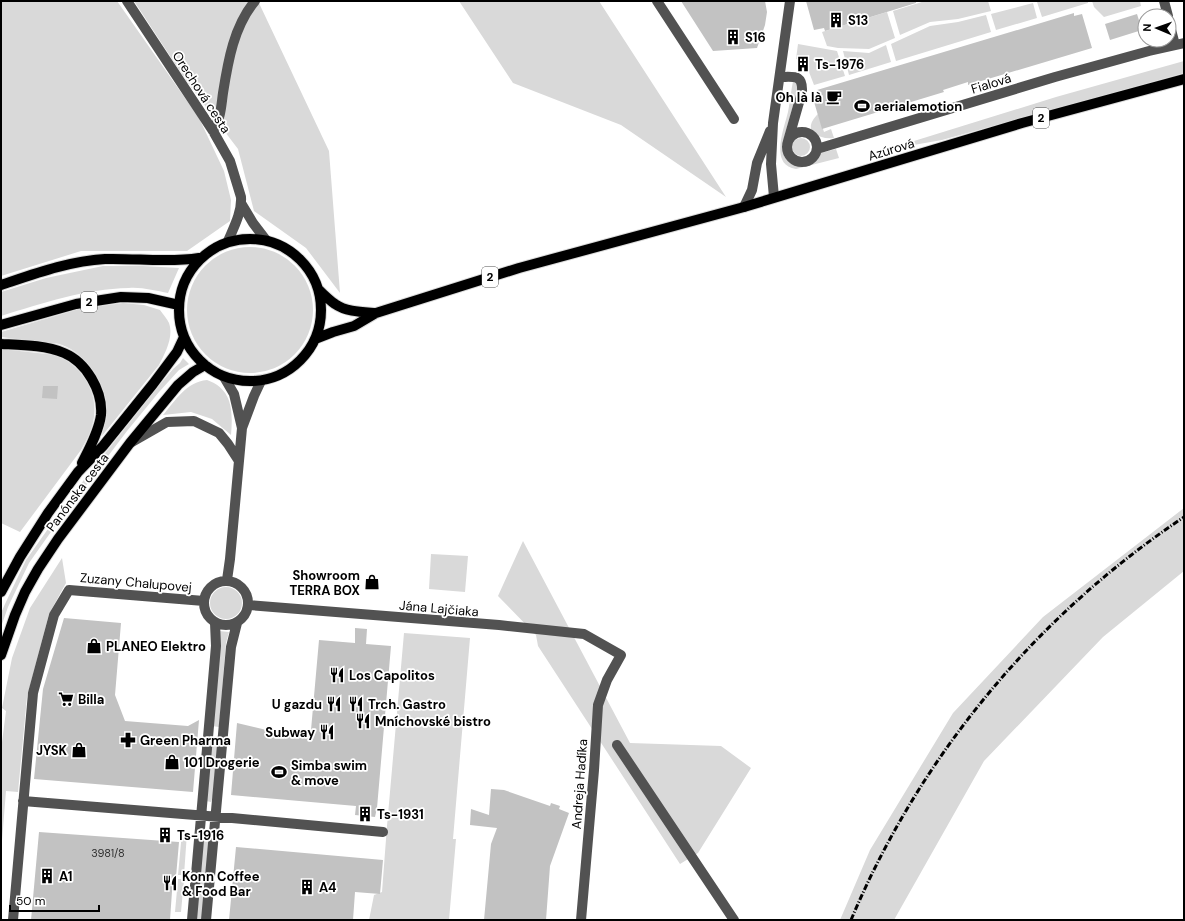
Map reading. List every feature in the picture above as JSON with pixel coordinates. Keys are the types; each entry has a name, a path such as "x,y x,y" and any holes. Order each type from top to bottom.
{"main road":[{"name":"Azúrová","path":"376,313 519,268 744,206 1022,123 1184,79"},
{"name":"2","path":"247,238 266,240 280,244 298,256 311,274 318,289 320,315 315,339 307,353 294,366 278,376 261,381 242,381 224,377 205,365 193,352 184,337 179,322 181,291 186,276 199,258 210,250 228,241 247,238"},
{"name":"2","path":"1,285 82,261 138,258 182,260 199,258"},
{"name":"2","path":"318,289 335,304 346,309 376,313"},
{"name":"2","path":"1,325 76,304 121,297 148,298 179,306"},
{"name":"2","path":"315,339 354,326 376,313"},
{"name":"Panónska cesta","path":"1,592 38,526 78,472 103,446 153,384 177,352 184,337"},
{"path":"1,344 44,347 63,352 72,357 87,372 96,387 100,401 101,415 96,433 78,472"},
{"name":"Panónska cesta","path":"1,655 20,604 38,569 58,539 130,443 178,385 193,372 205,365"}],"street":[{"name":"Orechová cesta","path":"127,1 213,131 230,161 241,197 241,203"},
{"path":"213,131 220,119 228,65 232,49 247,13 255,1"},
{"path":"657,1 734,119"},
{"path":"774,197 772,123 780,77 790,1"},
{"name":"Fialová","path":"817,149 1055,77 1179,44"},
{"path":"780,77 796,77 800,79 802,85 802,92 788,140 787,151 794,159 799,161 809,159 813,156 817,149 815,141 812,137 804,132 795,134 788,140"},
{"path":"744,206 752,190 757,163 772,123"},
{"path":"241,203 253,223 266,240"},
{"path":"228,241 236,223 241,203"},
{"path":"224,377 234,394 242,428"},
{"path":"215,623 230,626 237,623 243,619 247,613 249,605 246,591 241,586 227,580 242,428 261,381"},
{"path":"130,443 167,422 194,421 219,433 239,461"},
{"name":"Zuzany Chalupovej","path":"192,920 216,646 215,623 206,614 204,601 206,594 214,584 227,580"},
{"name":"Zuzany Chalupovej","path":"13,920 33,693 54,615 69,590 204,601"},
{"name":"Jána Lajčiaka","path":"249,605 499,625 584,634 621,656"},
{"path":"206,920 231,647 237,623"},
{"name":"Andreja Hadíka","path":"581,920 598,705 607,680 621,656"},
{"path":"617,745 734,920"},
{"path":"23,801 216,816 383,832"}],"shaded area":[{"path":"1,1 117,1 199,118 224,171 231,200 230,221 187,251 81,251 1,276"},
{"path":"134,1 258,1 329,151 340,293 306,248 254,211 238,149 187,82"},
{"path":"459,1 599,1 726,197 621,125 513,83"},
{"path":"925,1 988,1 991,11 958,19 930,22 900,35 893,11"},
{"path":"1088,1 1088,3 1042,17 1037,2"},
{"path":"1092,1 1140,1 1141,6 1104,17 1094,7"},
{"path":"1033,3 1037,18 996,30 991,14"},
{"path":"887,12 895,38 869,49 838,48 827,46 822,32"},
{"path":"986,15 991,32 896,61 891,44 930,26 958,22"},
{"path":"798,44 837,51 845,76 814,85 808,71 809,61 796,59"},
{"path":"886,45 891,62 849,75 843,51 869,53"},
{"path":"1184,61 1184,73 942,140 885,150 1056,97"},
{"path":"793,81 796,82 798,88 782,145 784,156 793,164 805,165 810,164 821,153 836,149 839,158 796,169 788,166 783,161 780,145 788,112"},
{"path":"818,114 824,132 831,129 834,138 818,136 812,133 812,123"},
{"path":"801,138 807,141 810,147 807,153 801,156 795,153 792,147 795,141"},
{"path":"256,247 280,255 290,261 299,270 308,286 312,298 312,322 308,334 299,350 290,359 274,368 262,372 244,373 220,365 210,359 201,350 192,334 188,322 187,304 195,280 201,270 210,261 226,252 238,248"},
{"path":"103,266 179,268 168,293 134,288 96,291 33,306 1,316 1,292 46,278"},
{"path":"123,303 144,305 160,310 169,323 170,339 159,365 102,436 107,415 104,392 100,381 87,363 71,349 62,345 56,343 1,337 1,332 79,309"},
{"path":"1,349 56,355 65,360 81,373 87,382 94,401 92,426 81,450 20,532 1,523"},
{"path":"183,358 189,364 179,370 127,431 29,563 8,607 1,627 1,613 26,560 72,495 157,388"},
{"path":"207,380 216,384 227,395 230,402 232,418 231,435 212,419 191,412 163,415 187,388 200,381"},
{"path":"1184,508 1184,571 1103,637 984,761 894,920 840,920 870,850 953,713 1043,617"},
{"path":"523,541 630,743 721,746 751,768 698,853 680,864 538,646 536,635 498,596"},
{"path":"431,554 468,556 465,592 429,589"},
{"path":"62,558 66,583 49,614 27,697 18,792 6,791 1,853 1,750 6,711 2,708 12,658 30,608"},
{"path":"223,587 229,587 239,594 242,603 241,609 235,616 229,619 223,619 213,612 210,606 210,600 217,590"},
{"path":"219,631 229,632 226,643 219,727 212,726"},
{"path":"404,633 470,638 453,839 456,839 449,920 369,920 374,895 382,892"},
{"path":"211,740 218,740 213,796 211,802 206,801"},
{"path":"182,832 187,833 184,875 178,875"},
{"path":"204,835 210,835 202,920 195,920"},
{"path":"178,879 184,879 181,912 175,912"}],"building":[{"name":"S16","path":"681,1 765,1 767,12 765,25 757,48 713,51"},
{"name":"S13","path":"806,1 916,1 916,3 825,31 824,28 814,30"},
{"path":"1074,13 1074,16 1082,14 1092,48 968,85 968,82 943,90 944,92 822,129 812,95 818,93 817,90"},
{"path":"1137,14 1137,32 1110,40 1105,24"},
{"path":"43,386 58,386 57,399 42,398"},
{"path":"64,618 121,623 115,695 125,721 188,726 199,720 193,792 34,779 43,689"},
{"path":"355,628 367,629 366,644 391,646 375,817 355,815 356,806 231,795 237,723 283,734 311,730 319,640 355,643"},
{"path":"491,789 504,790 550,806 551,803 560,806 559,809 569,813 550,866 546,920 484,920 491,844 497,828 470,825 471,809 489,815"},
{"path":"39,832 179,842 176,877 173,877 170,920 31,920"},
{"name":"A4","path":"236,847 383,860 380,894 355,892 353,920 229,920"}],"railway":[{"path":"851,920 879,860 911,802 948,747 988,694 1032,645 1079,599 1130,556 1184,517"}],"place":[{"name":"S13","path":"836,20"},
{"name":"S16","path":"733,37"},
{"name":"Ts-1976","path":"803,64"},
{"name":"Oh là là","path":"834,97"},
{"name":"aerialemotion","path":"862,106"},
{"name":"Showroom TERRA BOX","path":"372,582"},
{"name":"PLANEO Elektro","path":"94,646"},
{"name":"Los Capolitos","path":"337,675"},
{"name":"Billa","path":"66,699"},
{"name":"U gazdu","path":"334,704"},
{"name":"Trch. Gastro","path":"356,704"},
{"name":"Mníchovské bistro","path":"363,721"},
{"name":"Subway","path":"327,732"},
{"name":"Green Pharma","path":"128,740"},
{"name":"JYSK","path":"79,750"},
{"name":"101 Drogerie","path":"172,762"},
{"name":"Simba swim & move","path":"279,772"},
{"name":"Ts-1931","path":"365,814"},
{"name":"Ts-1916","path":"165,835"},
{"name":"A1","path":"47,876"},
{"name":"Konn Coffee & Food Bar","path":"170,883"},
{"name":"A4","path":"307,887"}]}
